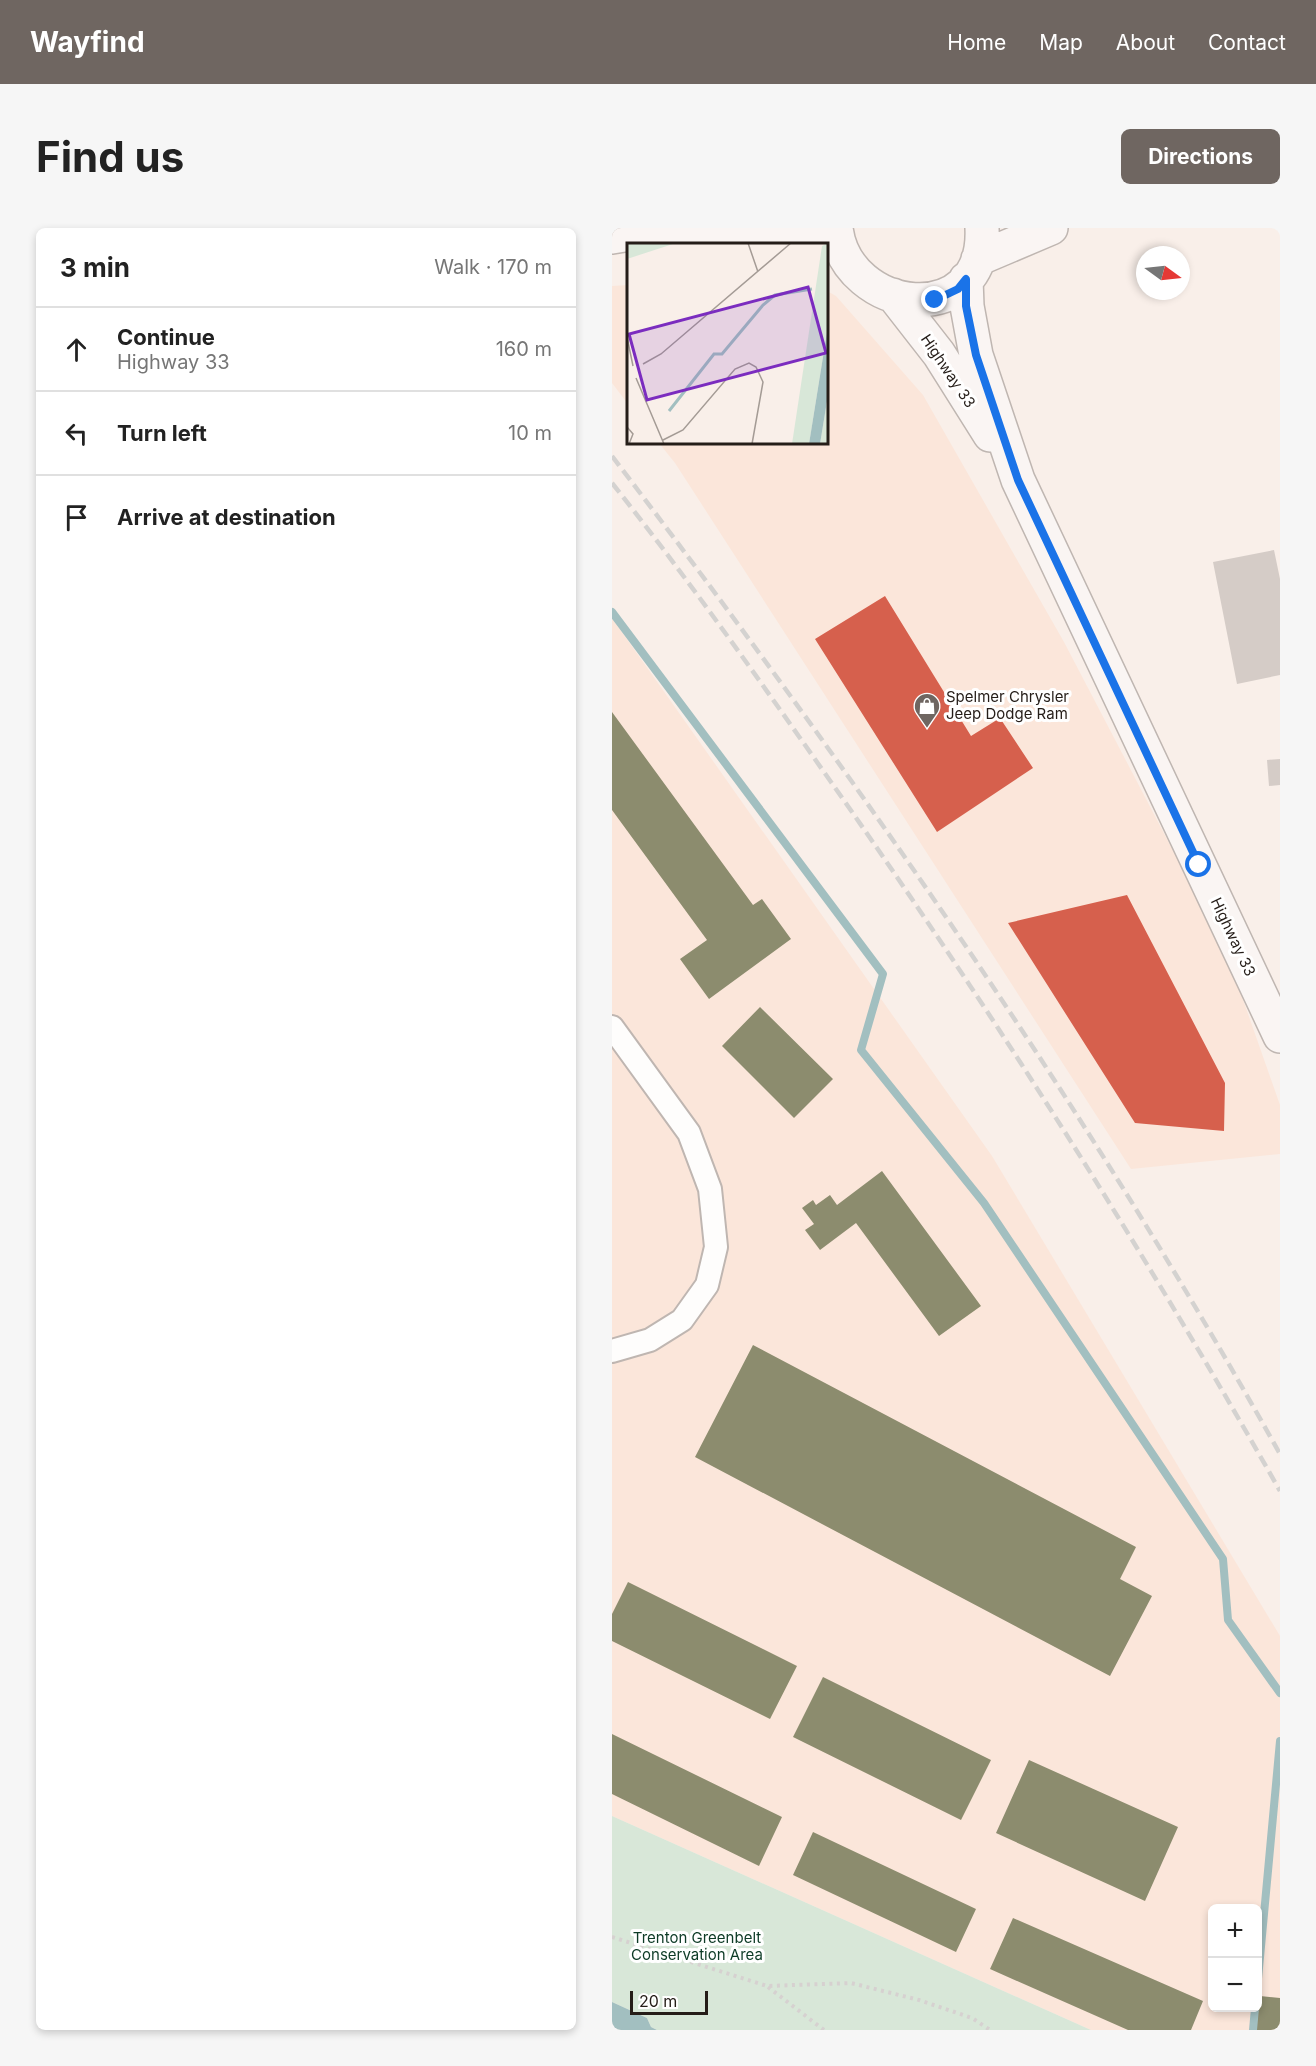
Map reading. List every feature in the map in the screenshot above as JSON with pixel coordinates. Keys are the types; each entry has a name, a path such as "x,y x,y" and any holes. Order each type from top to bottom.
{"main road":[{"path":"612,237 664,229 832,242 859,276 893,295 911,300 935,300 958,289 975,255 1051,228"},
{"name":"Highway 33","path":"975,255 966,306 976,355 1018,480 1280,1036"},
{"name":"Highway 33","path":"893,295 939,354 1018,480"}],"street":[{"path":"612,1026 689,1133 710,1189 716,1247 707,1285 682,1320 650,1340 612,1351"}],"path":[{"path":"612,1937 767,1986 851,1983 940,2007 972,2018 990,2030"},
{"path":"767,1986 824,2030"}],"shaded area":[{"path":"627,285 627,403 612,383 612,286"},
{"path":"828,292 836,296 923,395 1064,642 1227,954 1280,1105 1280,1154 1131,1169 675,463 660,444 828,444"},
{"path":"612,618 992,1156 1280,1636 1280,2030 1091,2030 612,1816"}],"green space":[{"name":"Trenton Greenbelt Conservation Area","path":"612,1816 1091,2030 657,2030 651,2027 647,2018 612,2002"}],"water":[{"path":"612,2002 647,2018 651,2027 657,2030 612,2030"}],"building: Shops":[{"path":"885,596 971,736 1000,718 1033,768 937,832 815,639"},
{"path":"1127,895 1225,1083 1224,1131 1135,1123 1008,923"}],"building: Industry":[{"path":"612,712 753,905 762,899 791,939 709,999 680,959 707,940 612,810"},
{"path":"760,1007 833,1079 794,1118 722,1046"},
{"path":"882,1171 981,1306 939,1336 856,1223 820,1250 805,1230 814,1224 802,1208 813,1200 816,1205 830,1195 837,1205"},
{"path":"753,1345 1136,1547 1120,1579 1152,1596 1110,1676 695,1457"},
{"path":"628,1582 797,1666 770,1719 612,1641 612,1614"},
{"path":"823,1677 991,1760 961,1820 793,1737"},
{"path":"612,1734 782,1817 759,1866 612,1794"},
{"path":"1029,1760 1178,1827 1145,1901 996,1833"},
{"path":"813,1832 976,1909 956,1952 793,1875"},
{"path":"1013,1918 1203,2001 1191,2030 1128,2030 990,1969"},
{"path":"1262,1996 1280,1998 1280,2030 1256,2030 1258,2012 1262,2012"}],"building: Other":[{"path":"1274,550 1280,579 1280,675 1237,684 1213,562"},
{"path":"1280,759 1280,785 1269,786 1267,760"}],"waterway":[{"path":"612,612 883,974 861,1050 984,1203 1223,1559 1228,1620 1280,1693"},
{"path":"1260,1958 1280,1741"},
{"path":"1253,2030 1255,2012"}],"railway":[{"path":"612,456 791,697 964,943 1047,1068 1127,1195 1205,1323 1280,1454"},
{"path":"612,483 669,556 751,669 950,955 1120,1220 1280,1491"}],"place":[{"name":"Spelmer Chrysler Jeep Dodge Ram","path":"927,729"}],"route":[{"path":"935,300 958,289 966,279 966,306 976,355 1018,480 1199,865"}]}
